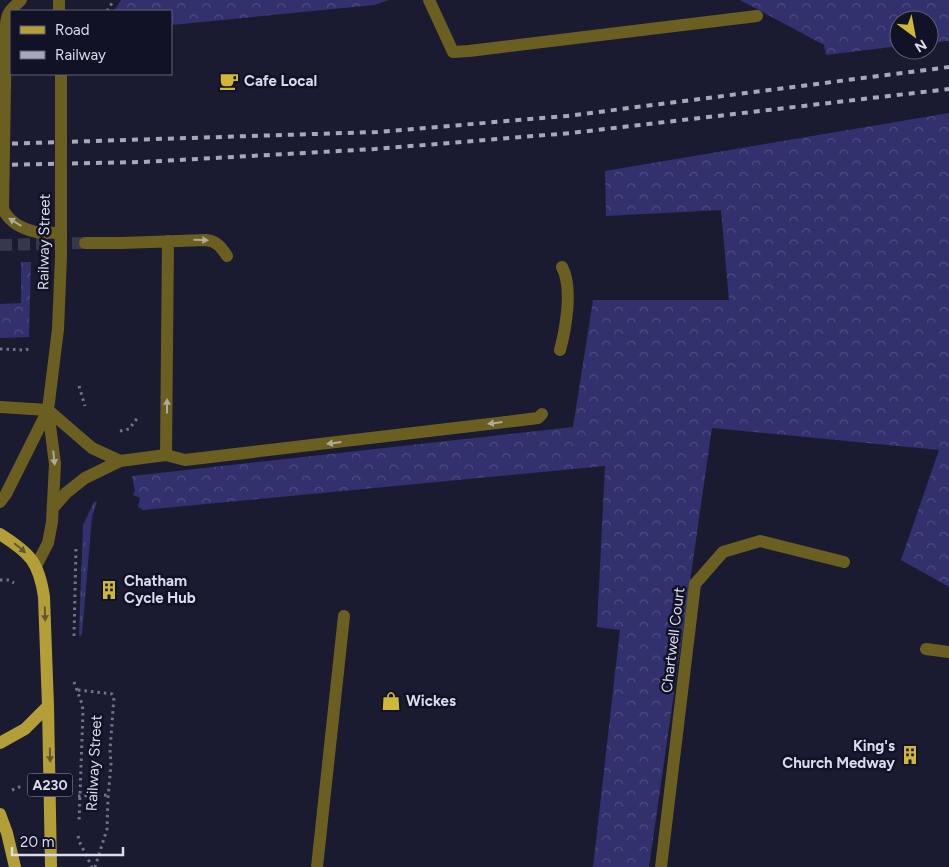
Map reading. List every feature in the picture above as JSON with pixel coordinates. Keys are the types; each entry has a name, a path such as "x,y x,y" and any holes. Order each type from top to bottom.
{"main road":[{"path":"0,534 28,555 36,566 42,580 48,706 25,729 0,742"},
{"name":"A230","path":"48,706 51,866"},
{"path":"0,814 7,833 15,867"}],"street":[{"path":"10,10 21,0"},
{"path":"429,0 454,52 757,16"},
{"path":"10,10 6,17 3,210 11,221 26,228 37,232 61,232"},
{"name":"Railway Street","path":"36,566 48,544 53,508 55,464 48,410 58,329 61,232 61,75"},
{"path":"85,243 206,240 214,242 221,247 227,256"},
{"path":"166,455 168,241"},
{"path":"560,350 564,334 567,303 566,275 562,267"},
{"path":"0,407 48,410 92,448 120,461"},
{"name":"Railway Street","path":"0,502 6,494 48,410"},
{"path":"53,508 66,493 85,478 120,461 166,455 185,460 538,418 542,414"},
{"name":"Chartwell Court","path":"662,867 695,584 723,552 760,541 844,562"},
{"path":"317,867 344,616"},
{"path":"926,649 949,652"}],"path":[{"path":"0,349 28,350"},
{"path":"116,431 129,429 139,415"},
{"path":"74,641 76,545"},
{"path":"73,678 83,711 78,824"},
{"name":"Railway Street","path":"78,690 112,694 114,696 107,829 93,867"},
{"path":"50,796 108,795"},
{"path":"78,834 80,843 93,867"}],"green space":[{"path":"121,0 389,0 374,5 172,25 172,10 115,10"},
{"path":"740,0 949,0 949,41 939,42 939,10 889,10 889,47 826,55 824,45"},
{"path":"949,113 949,587 901,560 939,450 712,428 649,867 593,867 620,630 597,627 605,466 143,510 138,507 140,498 133,495 135,491 132,476 573,427 593,300 729,300 721,210 606,216 605,171"},
{"path":"21,262 31,262 29,337 0,338 0,304 21,303"},
{"path":"97,501 92,517 82,634 80,637 83,525 94,502"}],"tunnel":[{"path":"0,245 85,243"}],"railway":[{"path":"0,144 377,132 567,116 949,67"},
{"path":"0,165 143,162 375,149 571,133 949,89"}],"place":[{"name":"Cafe Local","path":"229,81"},
{"name":"Chatham Cycle Hub","path":"109,590"},
{"name":"Wickes","path":"391,701"},
{"name":"King's Church Medway","path":"910,755"}]}
